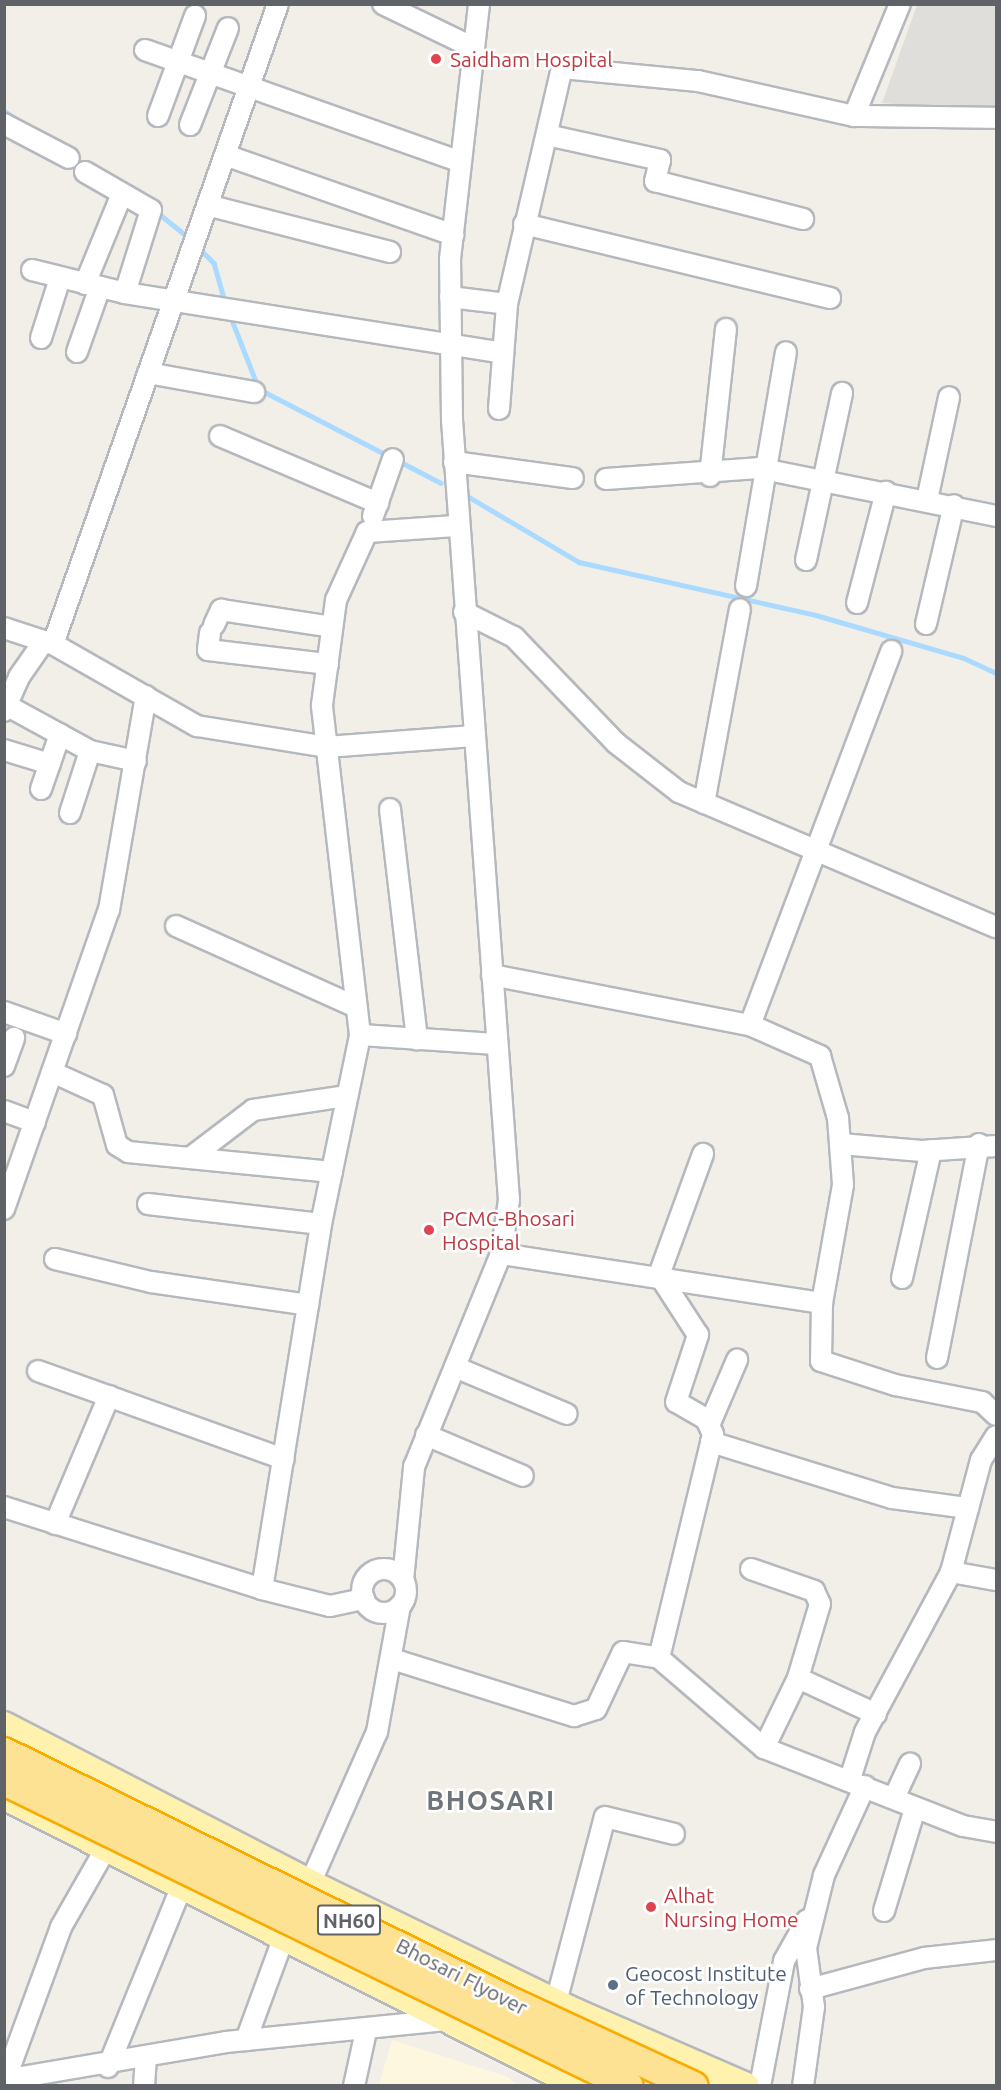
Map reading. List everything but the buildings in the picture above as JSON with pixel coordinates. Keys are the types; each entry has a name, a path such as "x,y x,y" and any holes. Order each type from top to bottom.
{"highway":[{"name":"Bhosari Flyover","path":"4,1752 512,2002 694,2085"},
{"name":"Bhosari Flyover","path":"4,1781 629,2085"}],"main road":[{"path":"4,1725 312,1884 566,2007 746,2085"},
{"path":"4,1796 446,2020 548,2079 580,2085"}],"street":[{"path":"136,761 90,751 5,708 49,642 148,373 278,4"},
{"path":"383,4 472,48"},
{"path":"246,2040 282,1937 312,1884 377,1732 400,1606 406,1594 403,1580 409,1492 426,1435 501,1254 509,1200 456,526 451,349 450,297 453,235 472,48 479,4"},
{"path":"854,116 900,4"},
{"path":"158,116 195,16"},
{"path":"190,125 228,28"},
{"path":"145,50 461,162"},
{"path":"499,409 507,304 562,68 698,81 854,116 996,118"},
{"path":"4,124 69,158"},
{"path":"547,135 660,160 655,181 803,219"},
{"path":"225,155 453,235"},
{"path":"85,172 151,210 125,293"},
{"path":"77,352 92,285 122,194"},
{"path":"207,205 390,252"},
{"path":"524,224 830,298"},
{"path":"32,270 125,293 175,297 237,312 451,349 503,353"},
{"path":"41,338 60,278"},
{"path":"450,297 507,304"},
{"path":"710,476 726,329"},
{"path":"746,586 786,352"},
{"path":"148,373 254,392"},
{"path":"806,560 842,393"},
{"path":"927,500 949,397"},
{"path":"220,436 378,503"},
{"path":"262,1589 321,1224 360,1035 322,705 336,600 367,532 393,459"},
{"path":"454,462 573,478"},
{"path":"606,479 710,476 767,470 954,505 996,516"},
{"path":"857,603 886,492"},
{"path":"926,624 954,505"},
{"path":"367,532 456,526"},
{"path":"704,803 740,609"},
{"path":"328,664 208,650 212,629 221,610 332,627"},
{"path":"464,612 514,637 651,774 704,803 814,852 996,927"},
{"path":"4,628 49,642 197,726 326,747 474,736"},
{"path":"750,1025 891,651"},
{"path":"5,1207 66,1034 117,879 146,696"},
{"path":"41,789 60,734"},
{"path":"4,750 50,764"},
{"path":"70,813 90,751"},
{"path":"390,809 417,1039"},
{"path":"176,926 356,1007"},
{"path":"492,975 750,1025 820,1056 841,1144 843,1185 822,1304 821,1361 895,1385 982,1402 996,1415"},
{"path":"4,1012 66,1034"},
{"path":"360,1035 497,1044"},
{"path":"4,1066 14,1038"},
{"path":"52,1072 103,1095 117,1145 128,1152 332,1172"},
{"path":"190,1158 253,1110 348,1096"},
{"path":"4,1111 35,1122"},
{"path":"841,1144 931,1150 988,1145 937,1359"},
{"path":"902,1278 931,1150"},
{"path":"659,1275 703,1154"},
{"path":"148,1204 321,1224"},
{"path":"501,1254 659,1275 822,1304"},
{"path":"56,1259 150,1282 308,1305"},
{"path":"659,1275 698,1335 676,1402 710,1432 892,1498 968,1508"},
{"path":"659,1658 710,1432 737,1360"},
{"path":"455,1367 567,1414"},
{"path":"38,1371 284,1459"},
{"path":"55,1524 109,1396"},
{"path":"426,1435 523,1476"},
{"path":"803,2085 814,2007 806,1948 824,1875 857,1783 876,1714 951,1572 981,1460 996,1436"},
{"path":"4,1507 262,1589 330,1606 364,1599"},
{"path":"751,1569 819,1596 798,1678 764,1748"},
{"path":"364,1599 365,1580 374,1572 393,1571 403,1580"},
{"path":"951,1572 996,1580"},
{"path":"364,1599 380,1613 400,1606"},
{"path":"392,1659 574,1716 596,1709 623,1652 659,1658 764,1748 857,1783 915,1808 996,1832"},
{"path":"798,1678 876,1714"},
{"path":"894,1798 910,1764"},
{"path":"884,1911 915,1808"},
{"path":"548,2079 566,2007 605,1817 674,1834"},
{"path":"106,1848 61,1927 5,2081 108,2067 246,2040 366,2031 446,2020"},
{"path":"108,2067 182,1886"},
{"path":"760,2085 784,1961 803,1923 814,1914"},
{"path":"810,1989 924,1958 996,1950"},
{"path":"354,2085 366,2031"},
{"path":"144,2085 146,2059"}],"shaded area":[{"path":"917,5 996,5 996,113 882,103"},
{"path":"392,2040 508,2077 517,2085 379,2085"}],"waterway":[{"path":"4,111 35,130"},
{"path":"157,212 184,234"},
{"path":"204,253 214,263 226,305"},
{"path":"230,315 259,389 389,456"},
{"path":"399,461 441,483"},
{"path":"469,497 579,562 816,615 964,658 996,673"}],"place":[{"name":"Saidham Hospital","path":"436,59"},
{"name":"PCMC-Bhosari Hospital","path":"429,1230"},
{"name":"Alhat Nursing Home","path":"651,1907"},
{"name":"Geocost Institute of Technology","path":"613,1985"}],"district":[{"name":"BHOSARI","path":"491,1801"}]}
